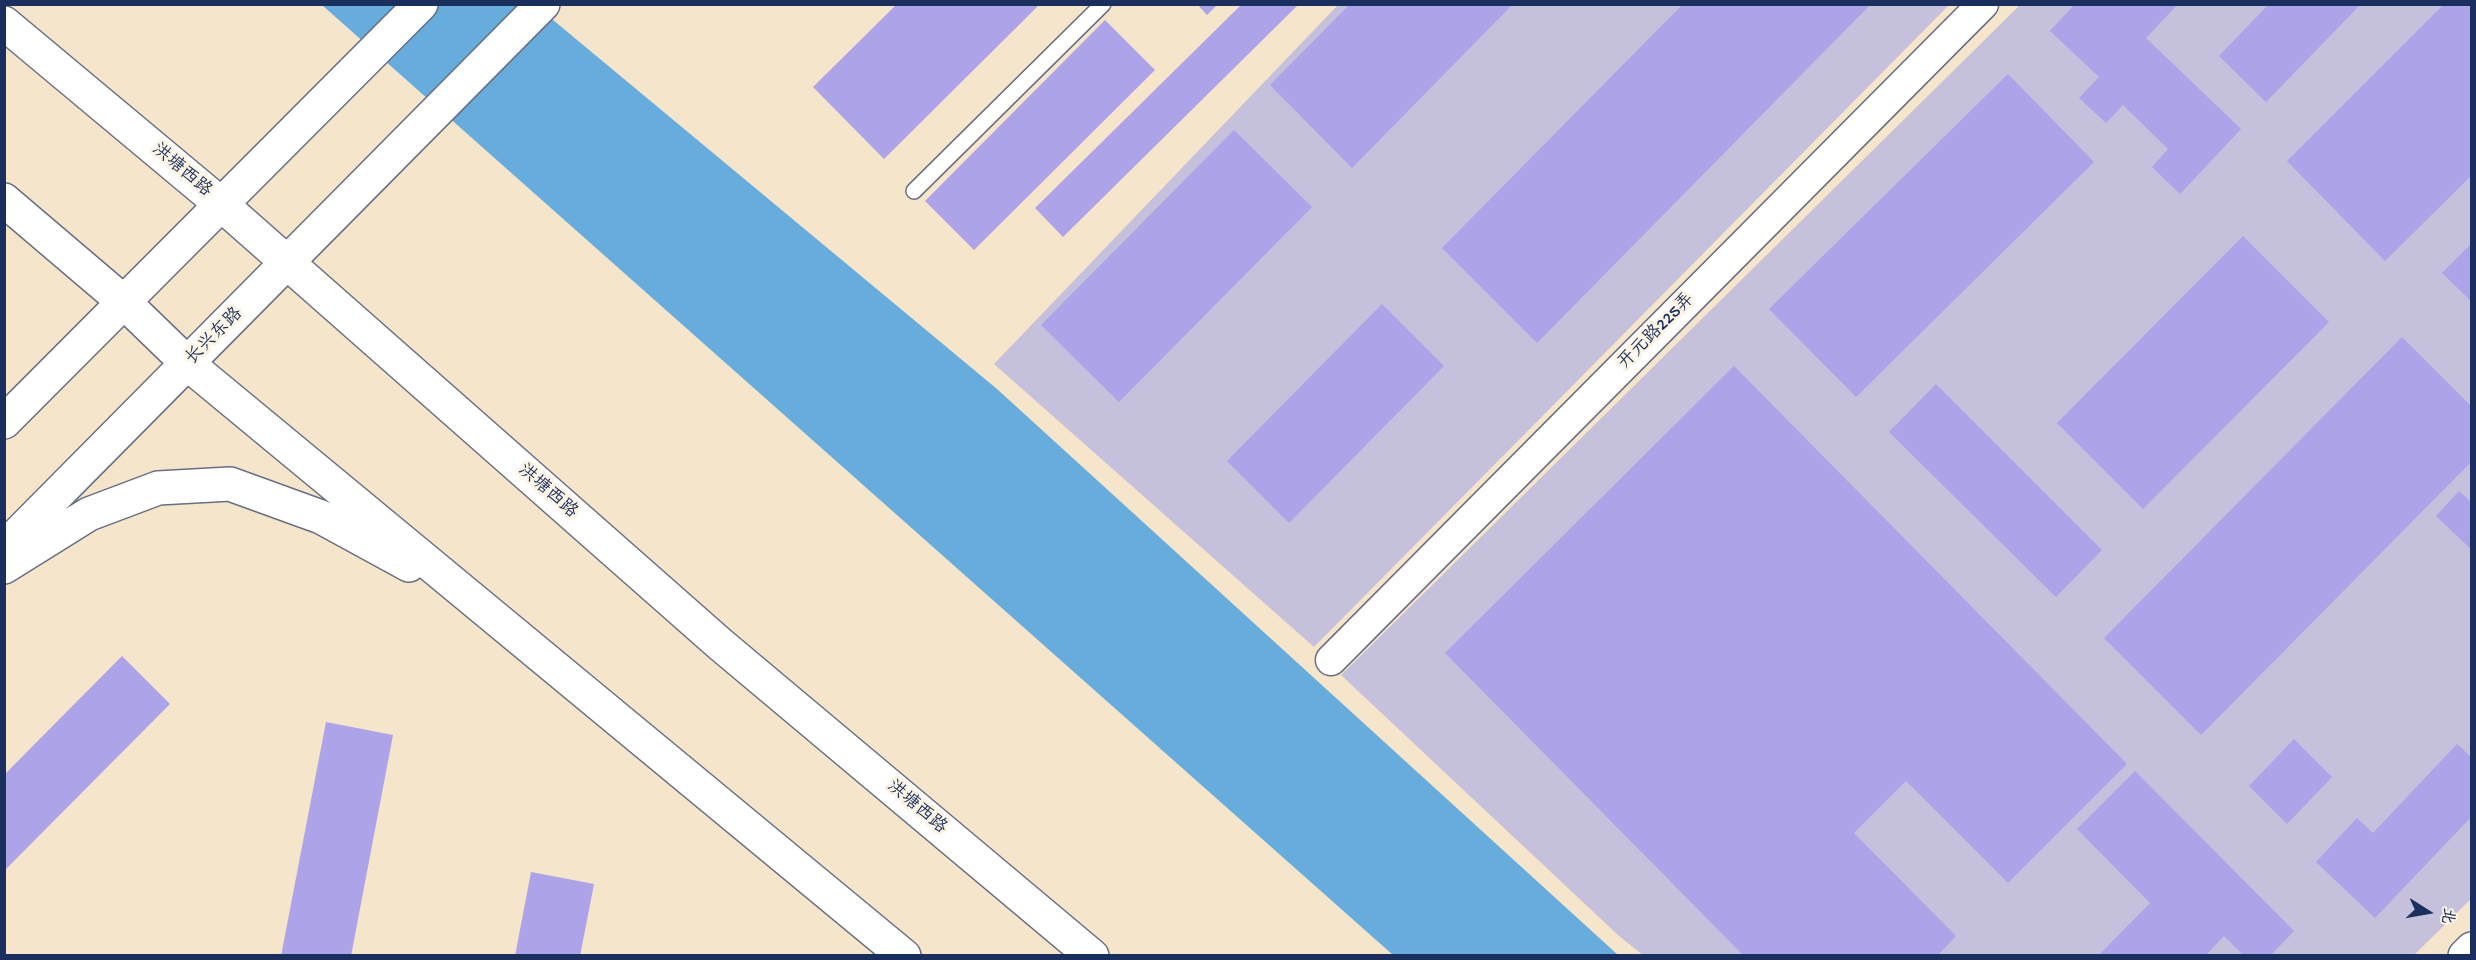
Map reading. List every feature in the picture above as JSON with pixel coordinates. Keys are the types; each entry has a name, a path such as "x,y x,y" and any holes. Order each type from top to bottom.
{"main road":[{"path":"4,422 421,4"},
{"name":"长兴东路","path":"4,548 541,7"},
{"name":"洪塘西路","path":"4,23 222,206 720,644 1092,956"},
{"path":"4,200 125,303 188,364 904,956"},
{"path":"4,567 89,514 138,495 158,488 230,484 321,517 474,600"},
{"path":"2465,956 2472,949"}],"street":[{"name":"开元路225弄","path":"1331,660 1983,4"}],"lane":[{"path":"914,191 1103,4"}],"shaded area":[{"path":"1338,5 1949,5 1314,647 994,364"},
{"path":"2020,5 2471,5 2471,899 2414,955 1643,955 1618,935 1341,675"}],"water":[{"path":"322,5 535,5 997,389 1618,955 1393,955"}],"building":[{"path":"897,4 1040,4 884,159 813,87"},
{"path":"1197,4 1218,4 1207,15"},
{"path":"1242,4 1299,4 1063,237 1035,208"},
{"path":"1350,4 1513,4 1352,168 1270,85"},
{"path":"1683,4 1871,4 1537,343 1442,248"},
{"path":"2075,4 2178,4 2146,38 2241,129 2180,194 2152,167 2168,149 2123,105 2106,123 2079,98 2099,77 2050,31"},
{"path":"2269,4 2361,4 2266,102 2219,56"},
{"path":"2444,4 2472,4 2472,175 2385,261 2287,161"},
{"path":"1105,20 1155,70 974,250 925,201"},
{"path":"2008,74 2094,162 1856,397 1769,309"},
{"path":"1234,130 1312,207 1119,402 1041,325"},
{"path":"2243,236 2329,322 2143,509 2057,423"},
{"path":"2472,243 2472,302 2442,273"},
{"path":"1382,304 1444,366 1289,523 1227,461"},
{"path":"2402,337 2472,407 2472,461 2201,735 2104,638"},
{"path":"1734,366 2127,764 2008,883 1906,781 1854,833 1956,936 1937,956 1744,956 1445,653"},
{"path":"1936,384 2102,550 2056,597 1889,432"},
{"path":"2459,491 2472,503 2472,550 2436,516"},
{"path":"122,656 170,704 4,871 4,775"},
{"path":"326,722 393,735 351,956 281,956"},
{"path":"2294,739 2332,777 2287,824 2249,786"},
{"path":"2457,744 2472,758 2472,816 2375,918 2316,862 2357,818 2373,833"},
{"path":"2135,771 2294,931 2270,956 2244,956 2224,936 2205,956 2098,956 2150,903 2077,829"},
{"path":"531,872 594,884 580,956 515,956"}]}
